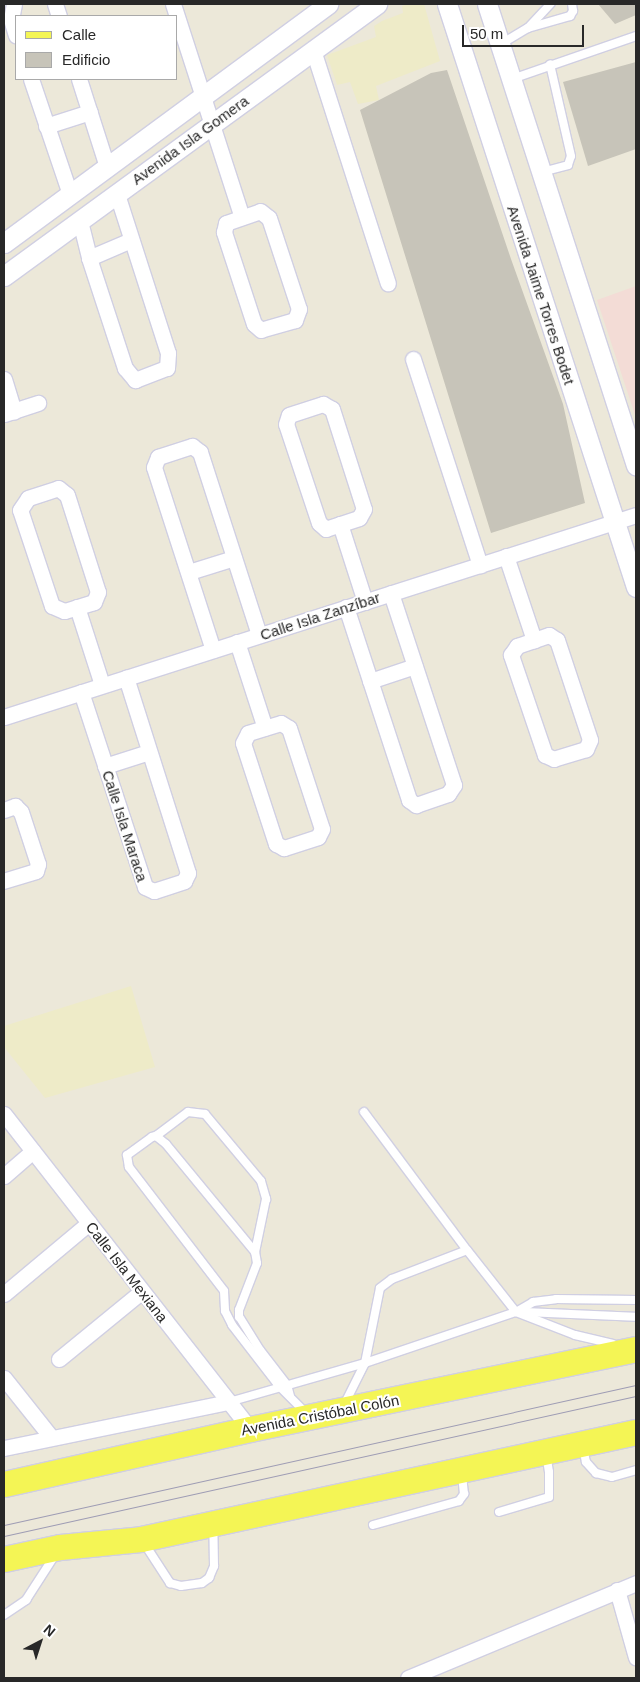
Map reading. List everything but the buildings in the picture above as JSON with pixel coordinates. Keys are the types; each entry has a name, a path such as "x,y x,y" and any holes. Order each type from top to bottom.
{"main road":[{"name":"Avenida Cristóbal Colón","path":"4,1484 250,1429 341,1412 636,1349"},
{"path":"4,1560 60,1547 141,1539 636,1432"}],"street":[{"path":"14,4 11,19 15,32"},
{"name":"Avenida Isla Gomera","path":"4,242 328,4"},
{"name":"Avenida Isla Gomera","path":"4,276 377,4"},
{"name":"Avenida Jaime Torres Bodet","path":"447,4 636,587"},
{"path":"487,4 636,466"},
{"path":"178,19 242,217"},
{"path":"314,50 388,283"},
{"path":"31,80 70,194"},
{"path":"79,80 107,167"},
{"path":"46,126 90,112"},
{"path":"80,221 89,258 124,368 135,380 167,368 168,353 117,194"},
{"path":"260,211 269,218 299,309 295,320 261,330 254,324 224,232 226,223 242,217 260,211"},
{"path":"89,258 131,240"},
{"path":"413,360 480,565"},
{"path":"4,379 9,412 38,403"},
{"path":"323,404 332,409 364,509 359,518 340,524 326,529 318,523 286,424 289,415 323,404"},
{"path":"214,650 154,467 158,457 192,446 200,452 259,635"},
{"path":"58,488 67,494 98,592 94,602 77,607 64,611 52,606 20,510 28,498 58,488"},
{"name":"Calle Isla Zanzíbar","path":"4,717 636,515"},
{"path":"340,524 365,602"},
{"path":"506,556 534,640"},
{"path":"189,572 234,558"},
{"path":"346,608 409,800 416,805 448,794 454,785 392,593"},
{"path":"77,607 102,685"},
{"path":"549,635 557,640 590,740 586,748 554,759 545,755 512,655 518,646 534,640 549,635"},
{"path":"238,642 265,728"},
{"path":"370,680 415,666"},
{"name":"Calle Isla Maraca","path":"81,692 145,887 154,891 184,881 188,872 126,678"},
{"path":"281,723 289,728 322,829 318,837 284,848 276,844 243,743 248,734 265,728 281,723"},
{"path":"105,766 149,752"},
{"path":"4,810 14,806 21,812 38,864 36,870 4,881"},
{"name":"Calle Isla Mexiana","path":"4,1114 250,1429"},
{"path":"4,1176 33,1151"},
{"path":"4,1294 89,1223"},
{"path":"59,1360 142,1291"},
{"path":"4,1378 51,1437"},
{"path":"4,1448 229,1402"},
{"path":"408,1678 636,1583"},
{"path":"616,1590 636,1656"}],"lane":[{"path":"528,28 550,4"},
{"path":"500,44 528,28 570,16 573,11 572,4"},
{"path":"511,80 550,64 636,36"},
{"path":"541,173 568,165 571,156 550,64"},
{"path":"284,1386 229,1321 225,1308 224,1291 129,1166 126,1159 129,1153 188,1112 197,1111 205,1114 261,1181 266,1199 255,1252 257,1263 238,1310 238,1317 284,1386 290,1396 310,1418"},
{"path":"364,1112 516,1312 590,1339 605,1343 636,1345"},
{"path":"156,1136 166,1144 255,1252"},
{"path":"341,1412 366,1363 378,1293 384,1284 467,1250"},
{"path":"229,1402 366,1363 516,1312 526,1304 548,1300 636,1300"},
{"path":"516,1312 636,1317"},
{"path":"581,1444 586,1462 596,1473 612,1476 636,1470"},
{"path":"499,1512 549,1497 549,1472 545,1452"},
{"path":"373,1525 459,1501 464,1494 461,1470"},
{"path":"141,1539 170,1583 181,1586 202,1583 209,1578 214,1566 213,1522"},
{"path":"4,1614 26,1600 60,1547"}],"shaded area":[{"path":"424,4 440,61 376,86 379,100 358,104 350,82 337,85 327,55 376,37 374,26 403,13 402,6"},
{"path":"636,286 636,418 597,300"},
{"path":"131,986 155,1067 45,1098 4,1047 4,1026"}],"tram line":[{"path":"4,1525 636,1385"},
{"path":"4,1536 636,1396"}]}
